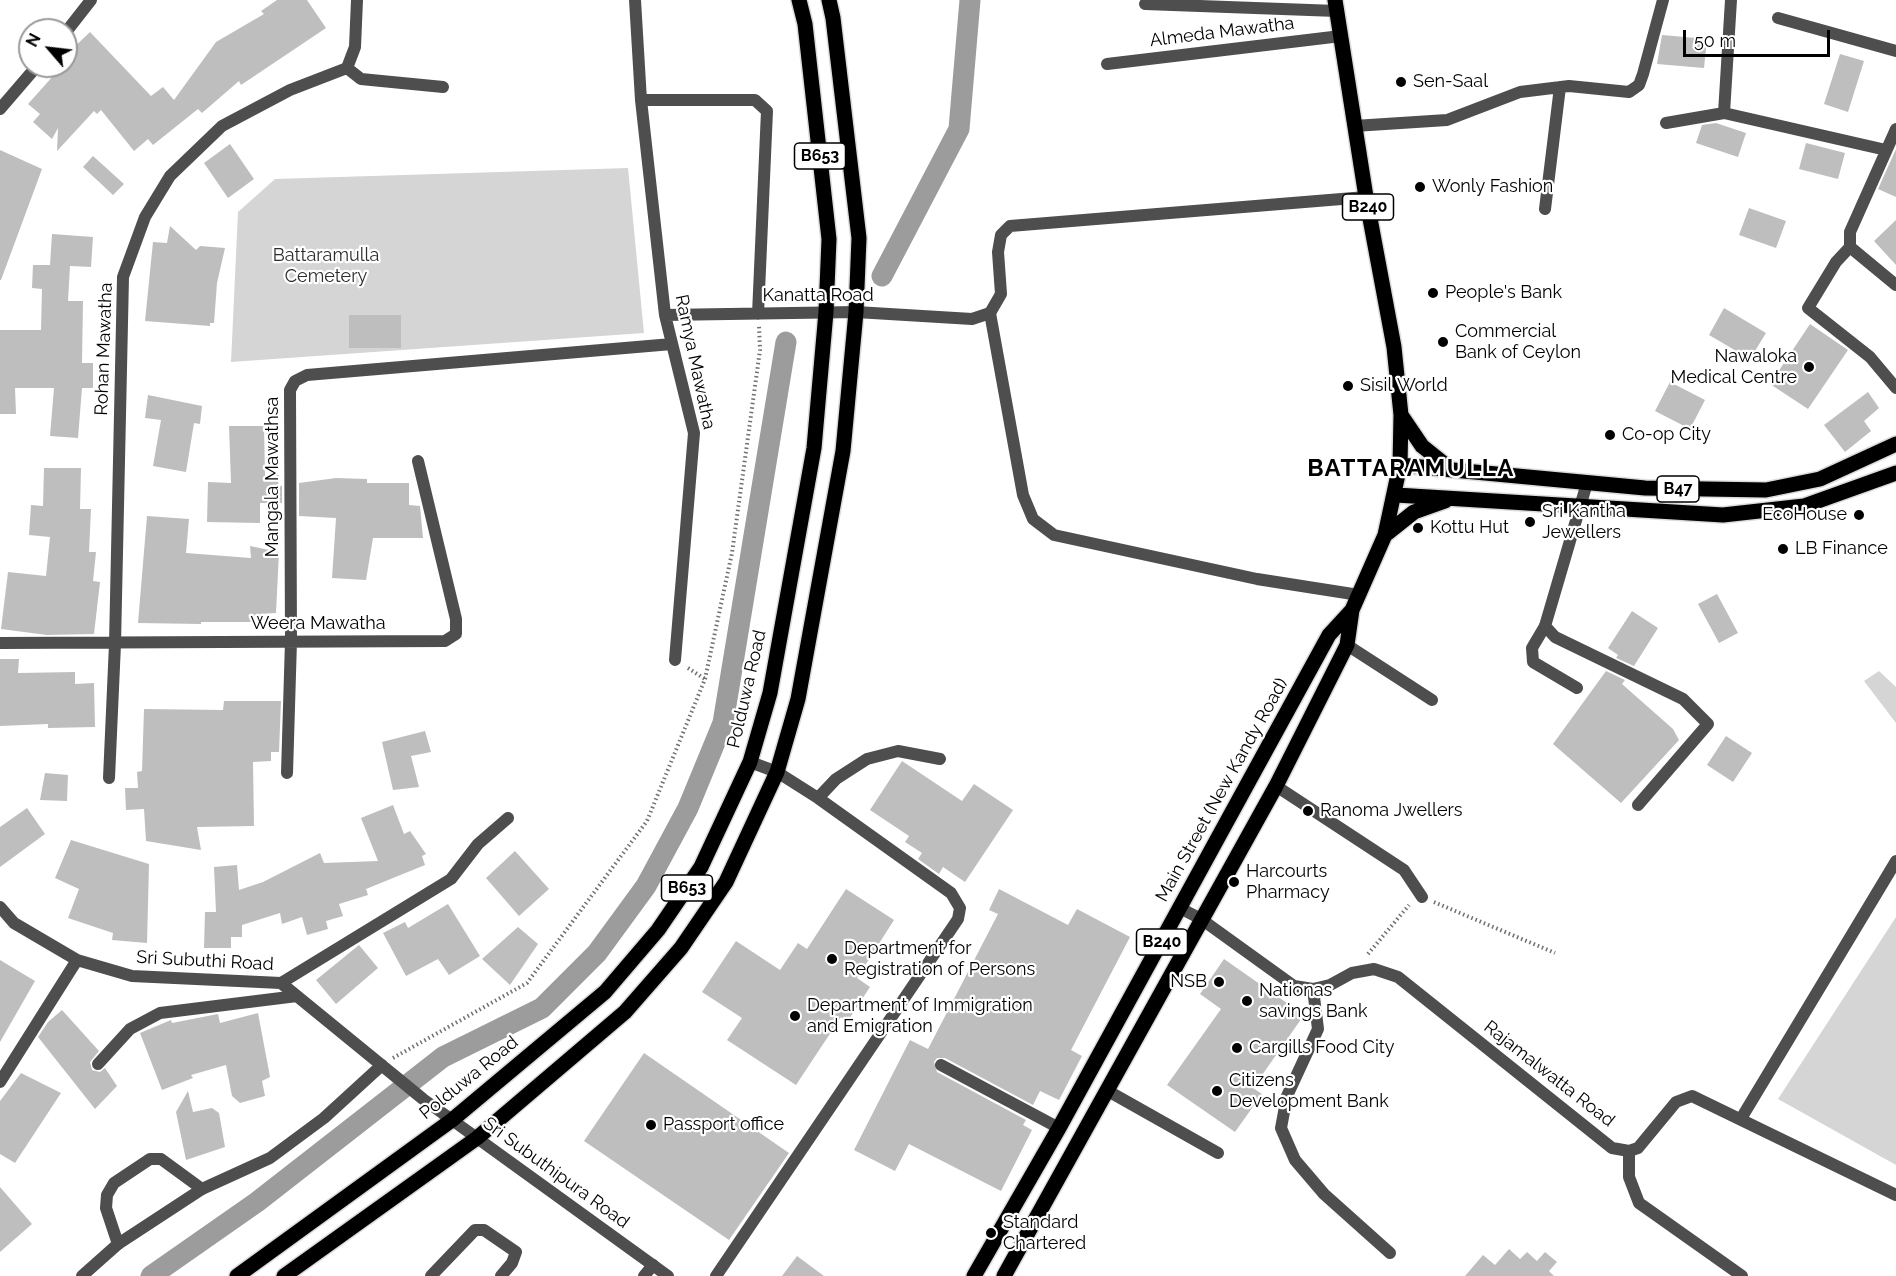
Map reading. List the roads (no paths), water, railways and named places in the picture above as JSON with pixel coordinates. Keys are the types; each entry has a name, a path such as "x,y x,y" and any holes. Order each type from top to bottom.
{"main road":[{"name":"Polduwa Road","path":"237,1276 452,1120 604,992 658,930 701,867 750,762 770,693 814,448 826,312 829,239 804,24 799,0"},
{"name":"B653","path":"284,1276 477,1138 625,1012 681,948 726,882 777,772 798,699 843,452 856,312 859,238 829,0"},
{"name":"B240","path":"1336,6 1366,197 1394,347 1401,415 1400,465 1396,495"},
{"path":"1401,415 1422,446 1452,470"},
{"name":"B47","path":"1400,465 1645,488 1766,490 1820,479 1896,444"},
{"name":"B47","path":"1396,495 1723,515 1804,506 1896,473"},
{"name":"Main Street (New Kandy Road)","path":"1004,1276 1276,786 1347,645 1352,610 1385,535 1396,495"},
{"name":"B47","path":"1385,535 1414,512 1450,498"},
{"name":"Main Street (New Kandy Road)","path":"974,1276 1059,1128 1329,635 1352,610"}],"street":[{"path":"77,18 91,0"},
{"path":"357,0 355,47 347,68 361,80 443,87"},
{"name":"Ramya Mawatha","path":"635,0 641,100 665,315 694,433 675,660"},
{"path":"1354,126 1447,120 1520,92 1560,87 1629,92 1638,85 1664,0"},
{"path":"1724,113 1731,0"},
{"path":"1144,4 1336,6"},
{"path":"1778,18 1896,51"},
{"name":"Almeda Mawatha","path":"1107,64 1341,36"},
{"name":"Rohan Mawatha","path":"110,778 123,277 145,217 170,176 222,126 290,90 347,68"},
{"path":"0,110 27,78"},
{"path":"1545,209 1560,87"},
{"path":"641,100 755,100 767,111 758,314"},
{"path":"1666,123 1724,113 1886,150"},
{"path":"1896,129 1850,232 1850,247 1836,262 1808,308 1870,357 1896,388"},
{"path":"1359,595 1257,579 1054,535 1033,519 1023,495 990,313 1001,294 998,252 1001,235 1010,226 1366,197"},
{"path":"1850,247 1896,285"},
{"name":"Kanatta Road","path":"665,315 856,312 972,319 990,313"},
{"name":"Mangala Mawathsa","path":"287,772 291,641 290,390 295,381 307,375 672,344"},
{"name":"Weera Mawatha","path":"0,643 445,641 456,634 456,619 418,461"},
{"path":"1577,688 1533,662 1532,648 1545,626 1587,483"},
{"path":"1545,626 1555,637 1683,699 1708,724 1638,805"},
{"path":"1347,645 1432,700"},
{"path":"818,798 836,779 867,759 898,751 940,759"},
{"path":"716,1276 958,919 960,908 951,893 818,798 777,772 750,762"},
{"path":"1276,786 1404,870 1422,897"},
{"path":"281,983 451,879 478,843 508,818"},
{"path":"1742,1117 1896,861"},
{"name":"Sri Subuthi Road","path":"0,907 14,923 77,960 132,976 281,983 423,1099"},
{"path":"1180,908 1201,919 1294,986 1313,989 1318,1029 1287,1096 1281,1128 1295,1160 1324,1194 1390,1253"},
{"path":"0,1082 77,960"},
{"name":"Rajamalwatta Road","path":"1313,989 1330,985 1352,973 1374,969 1398,977 1612,1148 1629,1151"},
{"path":"98,1064 130,1029 160,1012 297,996"},
{"path":"82,1276 118,1244 202,1189 270,1158 324,1118 382,1065"},
{"path":"941,1065 1059,1128"},
{"path":"1108,1091 1218,1153"},
{"path":"1742,1276 1639,1203 1629,1177 1629,1151 1638,1148 1676,1102 1692,1096 1742,1117 1896,1194"},
{"name":"Sri Subuthipura Road","path":"423,1099 668,1276"},
{"path":"118,1244 106,1208 107,1195 114,1183 150,1160 161,1159 202,1189"},
{"path":"431,1276 475,1230 484,1230 512,1246 516,1252 512,1263 501,1276"},
{"path":"644,1276 653,1265"}],"waterway":[{"path":"882,276 959,129 970,0"},
{"path":"151,1276 257,1202 443,1057 542,1008 597,953 646,886 688,808 723,723 786,342"}],"place":[{"name":"Sen-Saal","path":"1401,82"},
{"name":"Wonly Fashion","path":"1420,187"},
{"name":"People's Bank","path":"1433,293"},
{"name":"Commercial Bank of Ceylon","path":"1443,342"},
{"name":"Nawaloka Medical Centre","path":"1809,367"},
{"name":"Sisil World","path":"1348,386"},
{"name":"Co-op City","path":"1610,435"},
{"name":"EcoHouse","path":"1859,515"},
{"name":"Sri Kantha Jewellers","path":"1530,522"},
{"name":"Kottu Hut","path":"1418,528"},
{"name":"LB Finance","path":"1783,549"},
{"name":"Ranoma Jwellers","path":"1308,811"},
{"name":"Harcourts Pharmacy","path":"1234,882"},
{"name":"Department for Registration of Persons","path":"832,959"},
{"name":"NSB","path":"1219,982"},
{"name":"Nationas savings Bank","path":"1247,1001"},
{"name":"Department of Immigration and Emigration","path":"795,1016"},
{"name":"Cargills Food City","path":"1237,1048"},
{"name":"Citizens Development Bank","path":"1217,1091"},
{"name":"Passport office","path":"651,1125"},
{"name":"Standard Chartered","path":"991,1233"}],"district":[{"name":"BATTARAMULLA","path":"1411,469"}],"park label":[{"name":"Battaramulla Cemetery","path":"326,266"}]}
